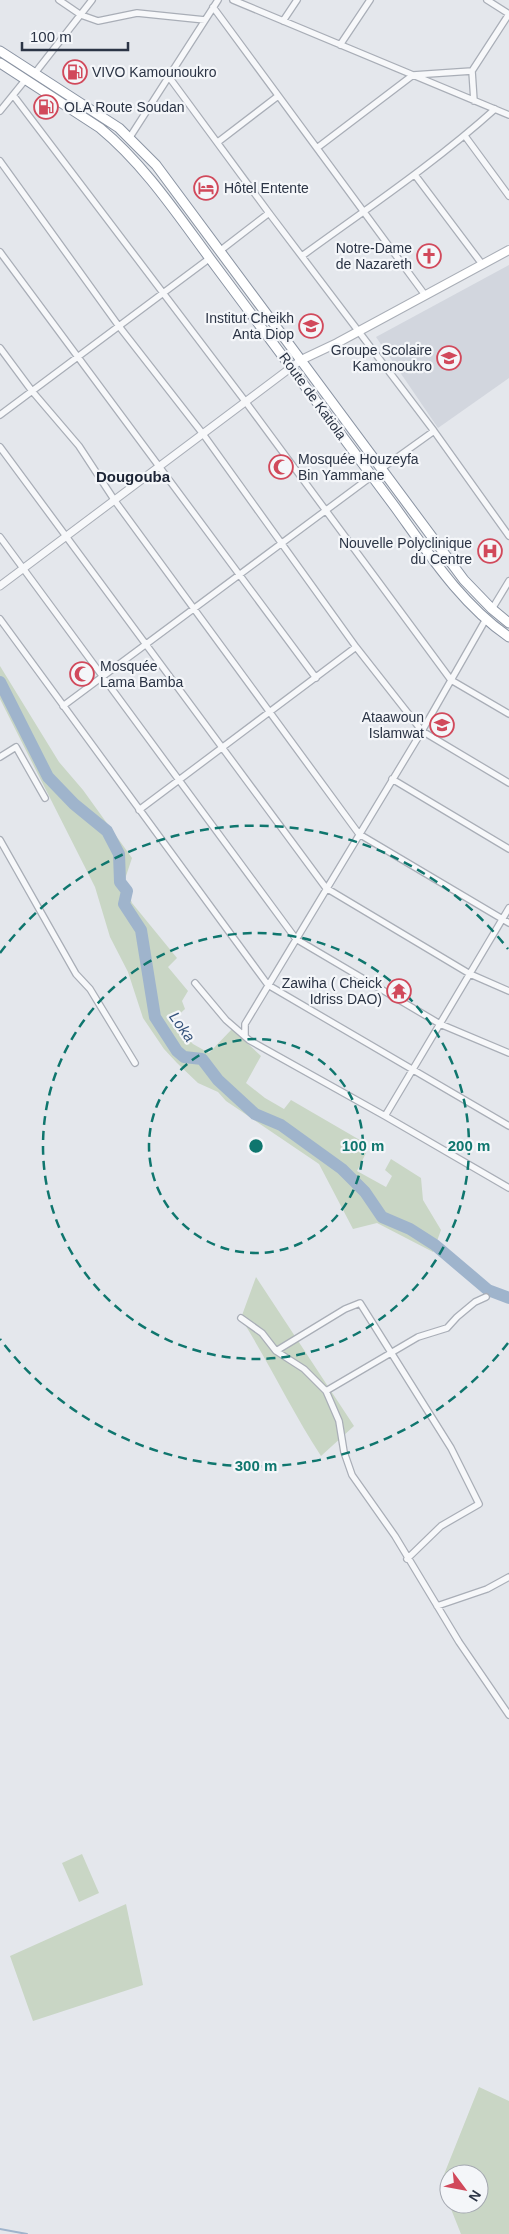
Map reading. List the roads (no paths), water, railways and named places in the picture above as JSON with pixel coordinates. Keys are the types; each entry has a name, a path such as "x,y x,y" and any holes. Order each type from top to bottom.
{"highway":[{"name":"Route de Katiola","path":"0,51 106,118 130,138 162,172 464,580 492,609 509,623"},
{"name":"Route de Katiola","path":"0,63 85,117 112,138 146,175 292,367 441,569 467,601 509,638"}],"main road":[{"path":"301,360 509,250"}],"street":[{"path":"59,0 81,15 98,22 137,13 205,20"},
{"path":"36,73 92,0"},
{"path":"130,138 218,0"},
{"path":"233,0 509,115"},
{"path":"283,21 297,0"},
{"path":"340,45 370,0"},
{"path":"474,101 472,71 509,14 487,0"},
{"path":"213,7 425,295"},
{"path":"317,148 413,76 472,71"},
{"path":"169,76 269,213 434,430 509,536"},
{"path":"0,111 26,79"},
{"path":"13,95 245,401 452,680 509,714"},
{"path":"218,142 278,96"},
{"path":"302,256 415,175 465,136 495,109"},
{"path":"465,136 509,196"},
{"path":"0,161 118,325 203,434 356,646 422,731 509,783"},
{"path":"415,175 482,264"},
{"path":"220,250 269,213"},
{"path":"0,252 160,465 316,678"},
{"path":"0,415 210,258"},
{"path":"0,348 32,391 79,446 115,501 359,834 509,923"},
{"path":"0,586 301,360"},
{"path":"381,469 434,430"},
{"path":"0,447 326,888 470,974 509,991"},
{"path":"63,706 372,476"},
{"path":"0,537 296,938 440,1024 509,1053"},
{"path":"492,609 509,580"},
{"path":"0,619 268,985 509,1126"},
{"path":"245,1035 245,1024 422,731 486,619"},
{"path":"139,810 356,646"},
{"path":"0,758 16,747 45,798"},
{"path":"392,779 509,849"},
{"path":"0,840 76,974 90,988 135,1063"},
{"path":"386,1116 509,908"},
{"path":"194,983 226,1020 262,1048 386,1116 509,1188"},
{"path":"326,1391 418,1336 447,1328 469,1307 486,1297"},
{"path":"276,1351 346,1309 360,1304 451,1448 479,1504 441,1526 408,1559"},
{"path":"241,1318 262,1333 276,1351 304,1369 326,1391 339,1421 344,1452 352,1474 509,1715"},
{"path":"437,1606 487,1589 509,1577"}],"waterway":[{"name":"Loka","path":"0,682 48,777 74,804 107,831 119,854 120,882 127,891 124,904 141,930 155,1017 177,1051 184,1057 202,1059 218,1080 255,1114 281,1125 342,1169 365,1192 382,1217 410,1229 435,1245 488,1290 509,1298"},
{"path":"0,2229 27,2234"}],"place":[{"name":"VIVO Kamounoukro","path":"75,72"},
{"name":"OLA Route Soudan","path":"46,107"},
{"name":"Hôtel Entente","path":"206,188"},
{"name":"Notre-Dame de Nazareth","path":"429,256"},
{"name":"Institut Cheikh Anta Diop","path":"311,326"},
{"name":"Groupe Scolaire Kamonoukro","path":"449,358"},
{"name":"Mosquée Houzeyfa Bin Yammane","path":"281,467"},
{"name":"Nouvelle Polyclinique du Centre","path":"490,551"},
{"name":"Mosquée Lama Bamba","path":"82,674"},
{"name":"Ataawoun Islamwat","path":"442,725"},
{"name":"Zawiha ( Cheick Idriss DAO)","path":"399,991"}],"district":[{"name":"Dougouba","path":"133,477"}]}
